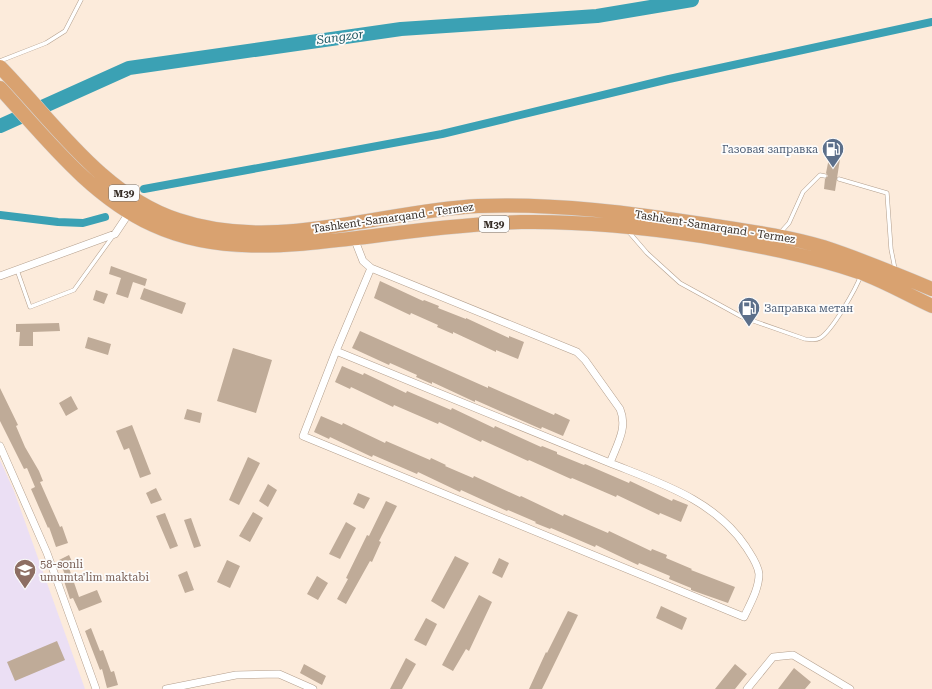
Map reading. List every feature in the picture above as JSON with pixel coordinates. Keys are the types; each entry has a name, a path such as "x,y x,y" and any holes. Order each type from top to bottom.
{"highway":[{"name":"Tashkent-Samarqand - Termez","path":"1,66 110,183 139,202 177,220 213,229 247,232 294,232 431,211 488,206 580,208 669,219 777,236 826,248 932,289"},
{"name":"Tashkent-Samarqand - Termez","path":"0,88 69,163 112,203 175,234 228,244 259,246 296,245 434,228 522,222 568,222 624,226 730,241 800,254 861,273 932,306"},
{"path":"431,211 428,214 426,221 434,228"}],"street":[{"path":"0,276 114,234 130,213"},
{"path":"354,238 363,261 371,268 577,352 585,360 620,409 624,417 624,425 610,463"},
{"path":"336,351 663,484 701,503 719,516 741,539 754,559 759,573 757,587 744,617 303,436 336,351 371,268"},
{"path":"0,446 47,553 96,689"},
{"path":"747,689 773,658 793,655 849,689"},
{"path":"166,689 236,675 279,674 313,689"}],"lane":[{"path":"1,66 46,43 65,31 81,0"},
{"path":"777,236 789,223 803,192 820,175 825,176"},
{"path":"839,178 887,192 891,249 896,274"},
{"path":"624,226 646,253 680,283 742,317 814,340 820,338 828,331 857,286 861,273"},
{"path":"17,270 30,307 74,290 114,234"}],"shaded area":[{"name":"58-sonli umumta'lim maktabi","path":"0,460 14,491 85,689 0,689"}],"building":[{"path":"829,158 840,159 835,191 824,189 825,179 828,176 826,173"},
{"path":"111,266 147,279 145,286 133,282 128,298 116,294 121,278 109,274"},
{"path":"380,281 423,301 424,300 439,306 438,308 466,318 509,338 509,336 524,342 518,359 496,350 496,352 453,332 453,334 437,327 438,325 411,313 410,315 374,298"},
{"path":"144,288 186,303 182,314 140,299"},
{"path":"96,290 108,294 104,304 93,300"},
{"path":"59,323 60,331 33,332 33,346 19,346 20,332 16,332 16,324"},
{"path":"360,331 488,388 488,386 554,415 555,413 570,420 563,436 542,427 541,429 475,400 475,402 432,382 432,384 416,377 417,375 390,363 389,365 352,348"},
{"path":"88,337 111,344 108,355 85,348"},
{"path":"233,348 272,360 256,413 217,401"},
{"path":"342,366 363,375 364,373 406,393 407,391 451,410 452,408 494,428 495,426 541,447 542,446 557,452 557,454 629,483 630,481 672,501 673,499 688,505 681,522 660,513 659,515 617,495 616,497 572,478 571,479 482,440 481,442 439,422 438,424 394,405 393,407 351,387 350,389 335,382"},
{"path":"0,388 18,425 16,426 25,447 39,471 43,481 40,482 60,527 62,526 68,543 56,547 49,527 48,528 31,489 35,487 27,468 24,469 0,421"},
{"path":"71,396 78,409 66,416 59,403"},
{"path":"187,409 202,413 200,423 184,419"},
{"path":"321,416 342,425 343,423 385,443 386,441 430,460 431,458 446,465 445,466 473,478 474,476 563,516 564,514 608,533 609,531 651,551 652,549 667,555 666,558 692,569 691,570 735,587 728,603 691,590 691,588 669,579 670,576 639,563 638,565 596,545 595,547 551,528 550,529 535,523 536,522 508,510 507,511 461,490 460,492 418,472 417,474 373,455 372,457 330,437 329,439 314,432"},
{"path":"132,425 151,474 140,478 129,448 124,450 116,431"},
{"path":"248,457 260,463 239,505 229,500"},
{"path":"268,484 277,490 268,507 259,501"},
{"path":"156,488 162,500 151,504 146,493"},
{"path":"358,493 370,498 364,509 353,504"},
{"path":"386,501 397,506 379,541 381,542 372,562 370,561 346,604 337,599 348,579 346,578 367,535 369,536"},
{"path":"253,512 263,518 250,542 239,536"},
{"path":"165,513 178,546 170,549 156,516"},
{"path":"191,518 201,546 194,548 184,520"},
{"path":"346,522 356,528 340,559 329,554"},
{"path":"69,555 74,566 69,568 79,597 97,590 102,602 79,611 73,598 70,599 63,578 66,577 59,560"},
{"path":"455,556 469,563 444,609 431,601"},
{"path":"499,558 509,563 502,578 492,573"},
{"path":"227,560 240,566 230,588 217,582"},
{"path":"187,571 194,590 185,593 178,575"},
{"path":"317,576 328,583 318,600 307,594"},
{"path":"479,595 492,602 469,651 466,649 453,671 442,665"},
{"path":"661,606 687,618 682,630 656,618"},
{"path":"568,611 578,615 542,689 529,689 546,652 547,653"},
{"path":"426,618 437,624 426,646 414,640"},
{"path":"91,628 100,651 103,650 111,672 114,671 118,685 107,688 102,669 100,670 85,631"},
{"path":"57,641 65,660 15,681 7,662"},
{"path":"406,658 416,664 402,689 390,689"},
{"path":"304,664 326,676 322,685 300,673"},
{"path":"735,664 747,674 735,689 715,689"},
{"path":"794,668 811,682 805,689 778,689"}],"waterway":[{"name":"Sangzor","path":"0,126 129,68 401,29 597,16 692,0"},
{"path":"144,189 442,134 669,79 932,22"},
{"path":"0,215 58,222 83,223 105,217"}],"place":[{"name":"Газовая заправка","path":"833,168"},
{"name":"Заправка метан","path":"749,328"},
{"name":"58-sonli umumta'lim maktabi","path":"25,590"}]}
